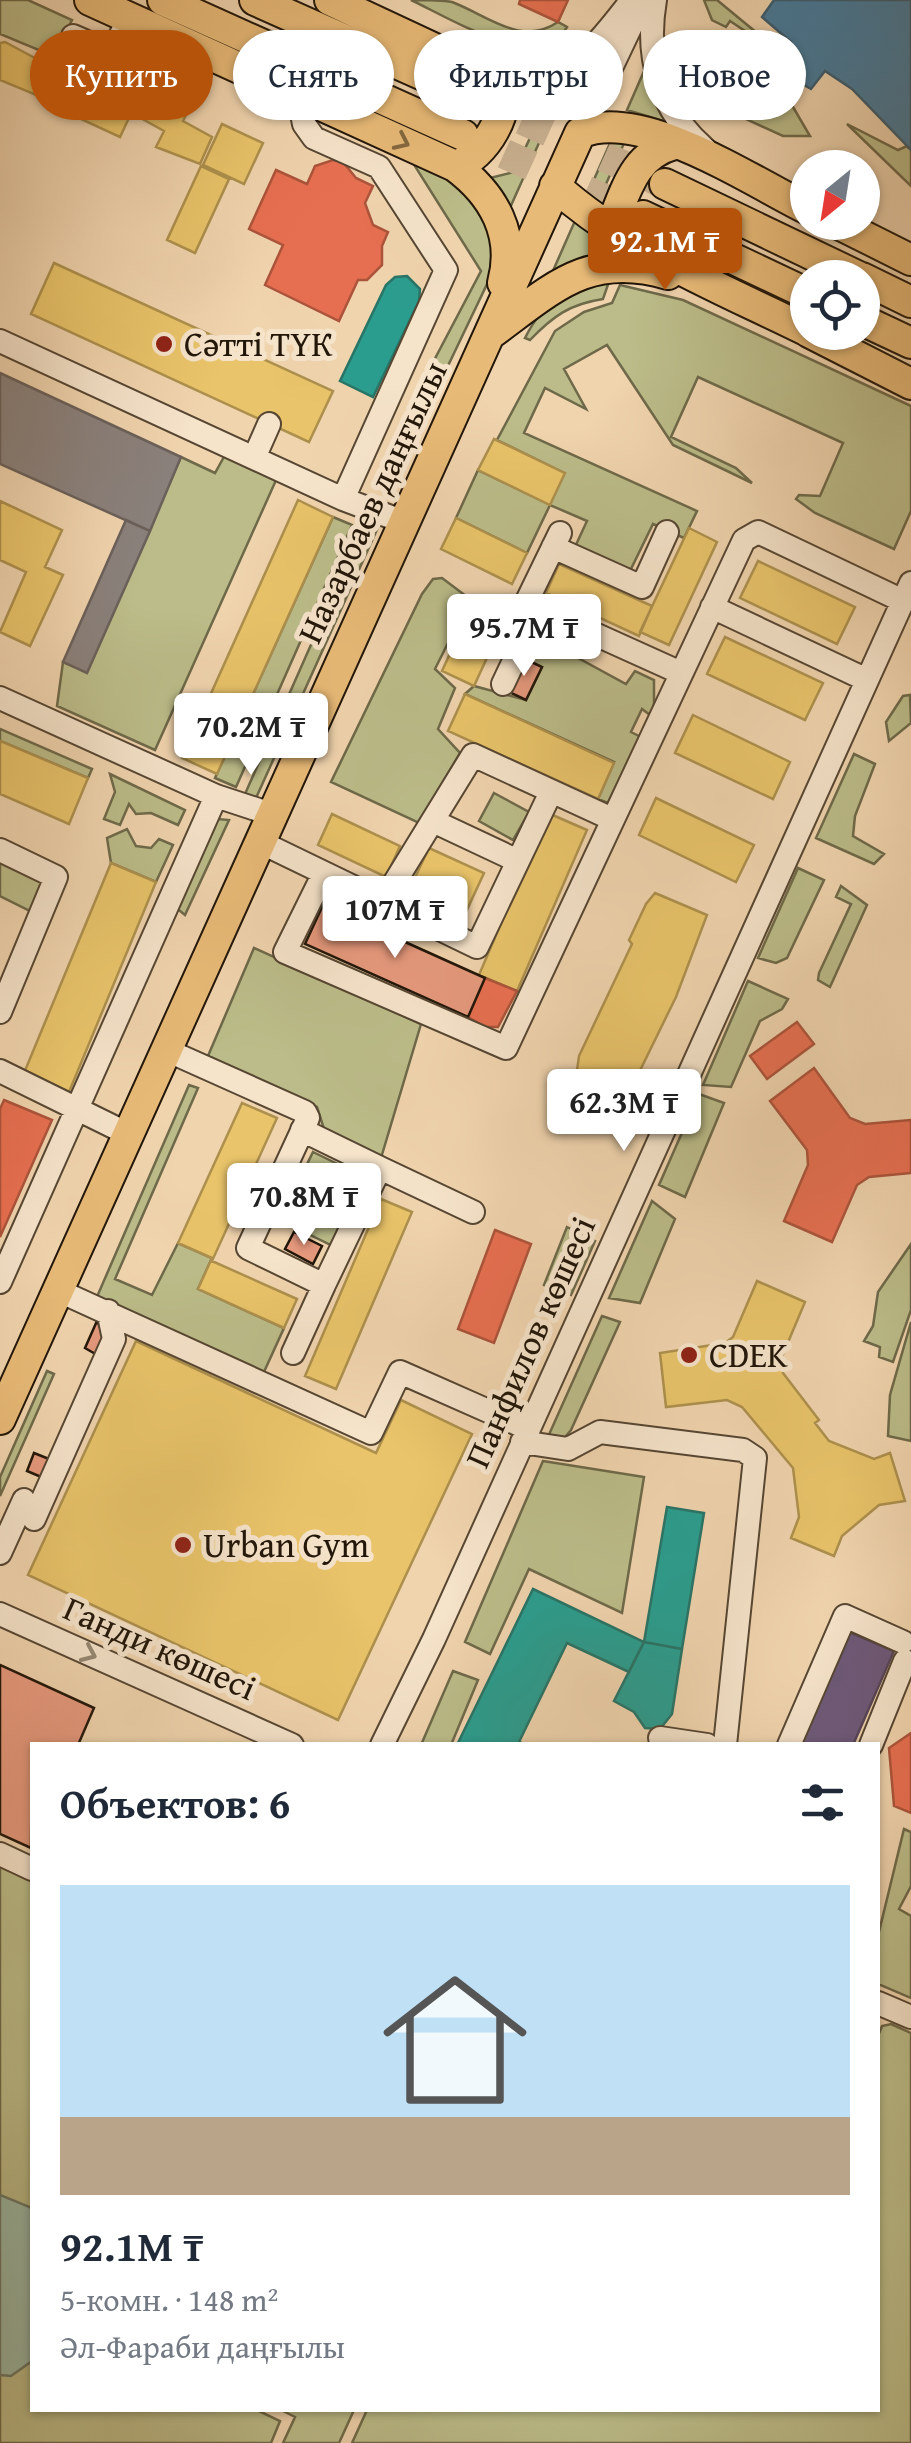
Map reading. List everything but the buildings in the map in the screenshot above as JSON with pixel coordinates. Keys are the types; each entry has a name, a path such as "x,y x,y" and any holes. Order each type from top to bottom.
{"main road":[{"path":"90,0 233,65"},
{"path":"163,0 463,134"},
{"path":"255,0 414,71"},
{"path":"330,0 414,37"},
{"path":"355,120 455,166 488,197 506,236 506,270 490,335"},
{"path":"455,166 475,156 496,120"},
{"path":"580,132 617,124 674,144 790,200"},
{"name":"Назарбаев даңғылы","path":"0,1419 9,1374 57,1290 580,132"},
{"path":"674,144 653,150 640,162 614,218 728,292 790,323"},
{"path":"665,184 824,260"},
{"path":"555,186 591,218 635,229 790,287"},
{"path":"871,240 911,260"},
{"path":"490,335 568,278 596,267 654,270 728,292"},
{"path":"880,287 911,302"},
{"path":"880,328 911,343"},
{"path":"844,350 911,384"}],"street":[{"path":"605,30 632,0"},
{"name":"Назарбаев даңғылы","path":"580,132 643,0"},
{"path":"655,0 653,57 663,98 692,138 740,176"},
{"path":"123,30 129,18"},
{"path":"303,120 314,138 380,167 446,270 342,498"},
{"path":"0,341 342,498 404,522"},
{"path":"254,458 268,424"},
{"path":"668,532 642,587 557,540 526,602 681,673"},
{"path":"324,873 284,952 506,1048 744,540 758,532 907,592"},
{"name":"Панфилов көшесі","path":"383,1742 526,1436 647,1146 907,592"},
{"path":"712,607 867,680"},
{"path":"504,684 539,608"},
{"path":"0,698 216,796 324,873 477,947 551,792"},
{"path":"382,903 473,755 612,819"},
{"path":"0,1282 216,796"},
{"path":"434,822 518,862"},
{"path":"0,850 56,877 0,1012"},
{"path":"164,1049 305,1112 308,1118 246,1244 324,1285"},
{"path":"0,1071 126,1133"},
{"path":"302,1130 473,1212"},
{"path":"292,1353 380,1168"},
{"path":"57,1290 371,1432 400,1372 526,1436 568,1449 600,1432 743,1450 755,1458 726,1742"},
{"path":"0,1553 29,1510 114,1339 108,1312"},
{"name":"Ганди көшесі","path":"0,1614 285,1742"},
{"path":"790,1742 845,1616 904,1651 872,1742"},
{"path":"660,1738 687,1742"},
{"path":"0,1854 30,1868"},
{"path":"880,2004 911,2018"}],"green space":[{"path":"0,0 28,0 72,20 67,30 30,30 30,46 0,34"},
{"path":"411,0 452,2 518,30 468,28"},
{"path":"704,0 717,0 753,30 744,30 730,21 726,27 712,20"},
{"path":"558,22 567,27 564,30 538,30"},
{"path":"643,73 643,115 627,110"},
{"path":"748,120 801,120 810,136 783,136"},
{"path":"538,121 547,125 509,210 486,179 514,172"},
{"path":"847,124 898,150 907,146 911,150 911,186 880,156 880,150 874,150"},
{"path":"611,141 625,141 595,209 588,193"},
{"path":"413,163 446,171 490,220 493,261 488,282 435,393 420,387 481,271"},
{"path":"578,214 666,269 545,289"},
{"path":"612,273 603,299 571,308 530,340 525,338 542,312 561,295"},
{"path":"620,285 683,300 911,406 911,511 894,549 815,513 796,499 799,495 820,496 843,443 698,377 671,437 736,468 752,483 673,445 607,345 564,369 586,409 545,388 524,433 697,511 684,538 653,524 629,573 575,547 587,521 550,505 527,553 456,518 478,470 549,504 564,473 497,440 555,331 584,312 612,303"},
{"path":"225,455 277,478 155,750 57,706 63,662 87,672 181,457 215,473"},
{"path":"333,517 352,525 236,787 215,778"},
{"path":"367,518 380,523 256,798 245,794"},
{"path":"442,578 470,599 435,669 455,688 438,729 460,753 419,823 331,782 422,594 433,579"},
{"path":"536,635 626,684 635,671 654,680 654,718 642,709 631,732 641,737 608,803 598,799 614,762 465,694 474,686 526,700 542,667 523,658"},
{"path":"910,695 911,723 889,741 886,722 903,696"},
{"path":"0,729 92,769 88,778 0,741"},
{"path":"854,754 875,764 855,816 853,836 884,854 874,864 816,838"},
{"path":"110,774 185,810 178,825 151,813 136,814 129,804 120,825 104,819 115,792"},
{"path":"494,793 529,812 513,840 479,821"},
{"path":"206,818 229,820 185,915 169,902"},
{"path":"127,829 136,846 151,848 159,839 173,845 156,882 111,863 107,838"},
{"path":"0,860 45,881 32,912 0,896"},
{"path":"798,868 824,880 787,958 776,963 758,958"},
{"path":"841,886 867,905 830,987 818,980 851,904 836,897"},
{"path":"254,948 421,1024 381,1158 324,1129 317,1107 208,1056"},
{"path":"748,981 788,999 782,1009 760,1021 731,1087 703,1085"},
{"path":"189,1085 198,1088 115,1279 152,1295 178,1243 212,1258 198,1289 284,1328 263,1374 96,1299"},
{"path":"699,1094 724,1103 685,1197 659,1185"},
{"path":"313,1152 356,1173 341,1204 298,1183"},
{"path":"311,1199 351,1220 337,1248 296,1228"},
{"path":"652,1201 675,1219 640,1303 609,1298"},
{"path":"567,1227 595,1241 571,1295 544,1285"},
{"path":"911,1244 911,1310 893,1362 879,1357 880,1347 864,1341 873,1326 878,1292"},
{"path":"602,1316 620,1322 571,1430 561,1442 547,1439"},
{"path":"911,1322 911,1441 888,1436 890,1395"},
{"path":"47,1371 54,1374 0,1496 0,1477"},
{"path":"543,1461 644,1477 622,1613 529,1569 490,1654 465,1642"},
{"path":"453,1671 478,1680 452,1742 422,1742"},
{"path":"904,1829 911,1832 911,1886 899,1909 911,1916 911,1998 880,1985 880,1928"},
{"path":"0,1847 30,1861 30,2412 261,2412 280,2421 271,2443 0,2443"},
{"path":"891,2024 911,2033 911,2443 352,2443 366,2412 880,2412 882,2026"},
{"path":"285,2412 353,2412 339,2443 283,2443 295,2417"}],"shaded area":[{"path":"0,2195 30,2207 30,2362 11,2376 0,2375"}],"tunnel":[{"path":"523,120 658,181"},
{"path":"463,135 642,216"}],"place":[{"name":"Сәтті ТҮК","path":"164,344"},
{"name":"CDEK","path":"689,1355"},
{"name":"Urban Gym","path":"183,1545"}]}
